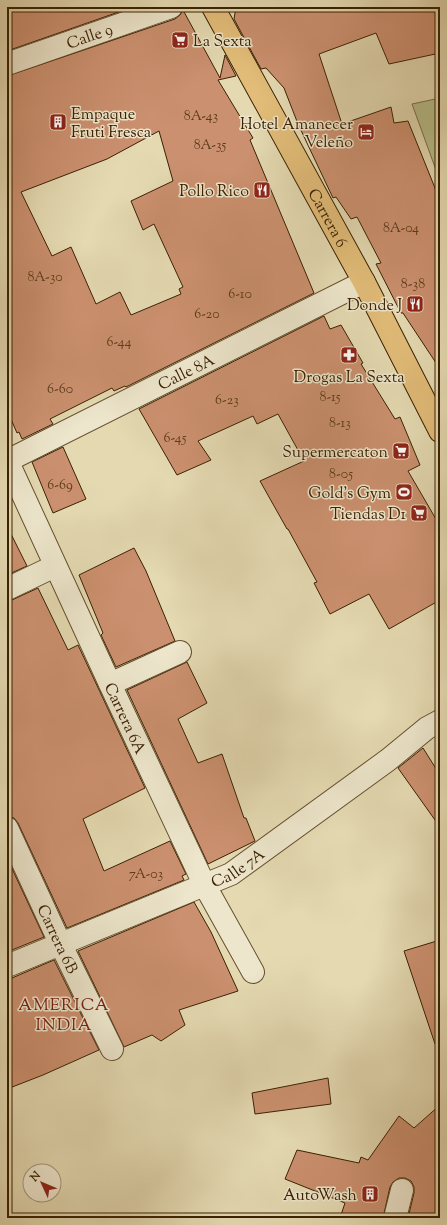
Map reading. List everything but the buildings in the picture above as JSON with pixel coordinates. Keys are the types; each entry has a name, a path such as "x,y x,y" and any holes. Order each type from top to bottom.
{"main road":[{"name":"Carrera 6","path":"213,7 364,282 440,431"}],"street":[{"name":"Calle 9","path":"7,64 171,7"},
{"name":"Calle 8A","path":"7,460 364,282"},
{"name":"Carrera 6A","path":"7,460 204,884 252,972"},
{"path":"7,589 55,566"},
{"path":"110,684 180,652"},
{"name":"Calle 7A","path":"7,966 231,874 388,760 427,728 440,721"},
{"name":"Carrera 6B","path":"7,828 60,943 112,1049"},
{"path":"395,1218 402,1190"}],"green space":[{"path":"440,98 440,181 412,104"}],"place":[{"name":"La Sexta","path":"180,40"},
{"name":"Empaque Fruti Fresca","path":"58,122"},
{"name":"Hotel Amanecer Veleño","path":"366,132"},
{"name":"Pollo Rico","path":"262,190"},
{"name":"Donde J","path":"415,304"},
{"name":"Drogas La Sexta","path":"349,355"},
{"name":"Supermercaton","path":"401,451"},
{"name":"Gold's Gym","path":"404,492"},
{"name":"Tiendas D1","path":"419,513"},
{"name":"AutoWash","path":"370,1194"}],"district":[{"name":"AMERICA INDIA","path":"64,1014"}]}
